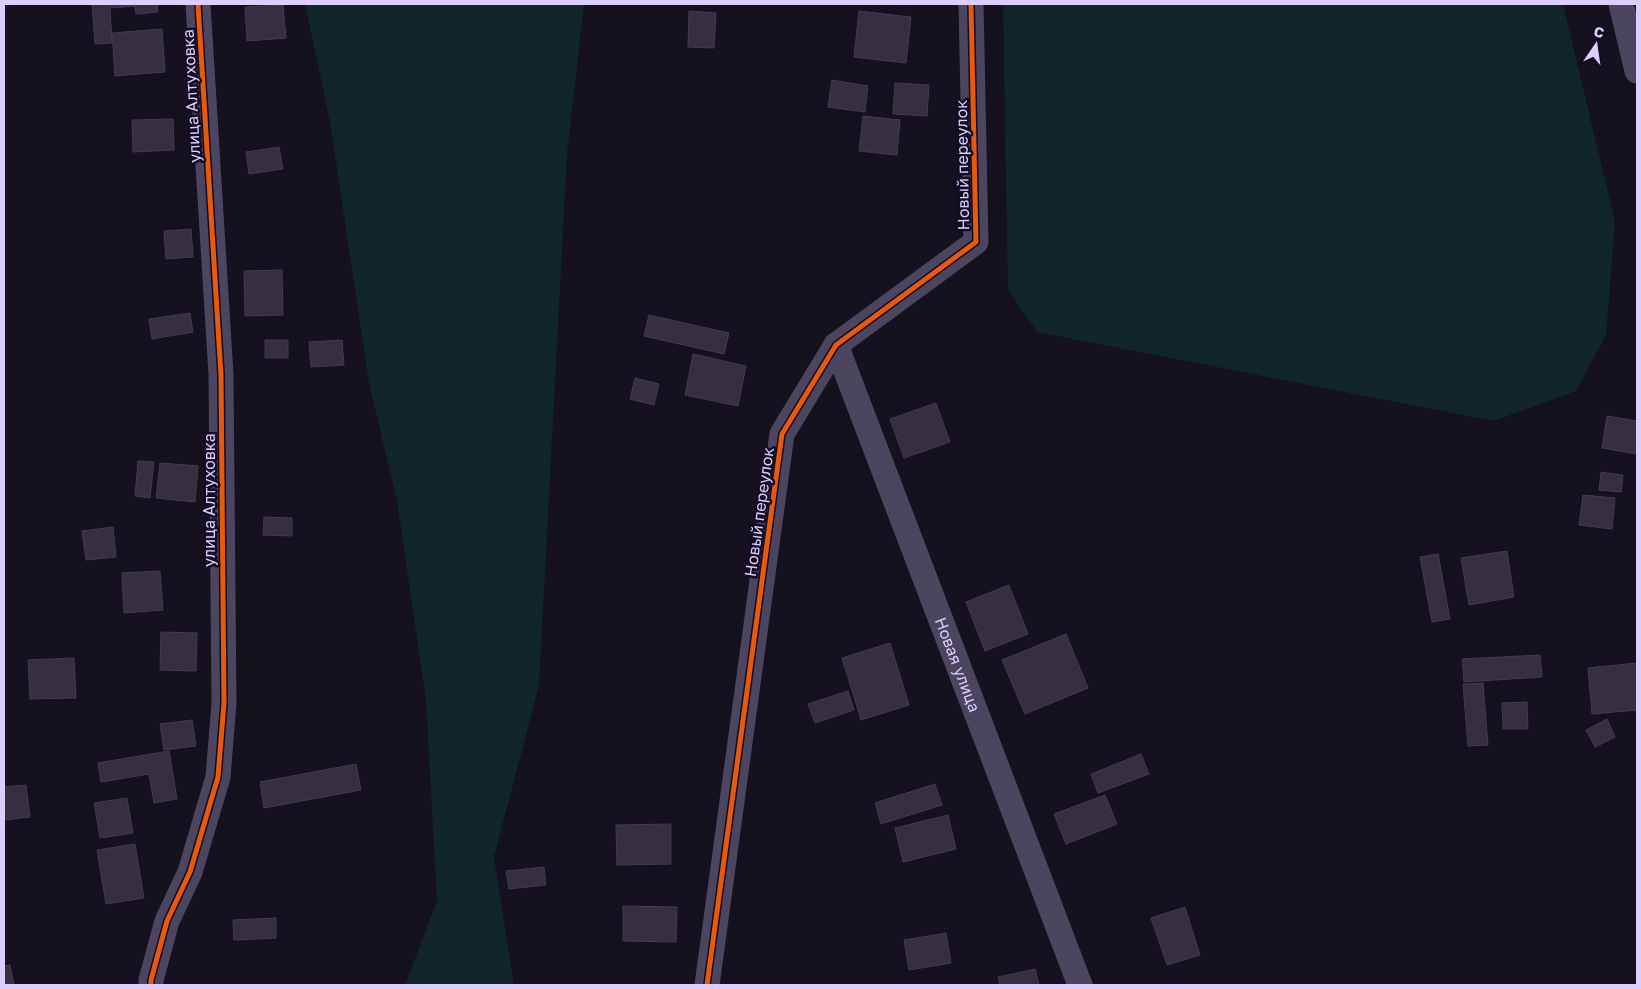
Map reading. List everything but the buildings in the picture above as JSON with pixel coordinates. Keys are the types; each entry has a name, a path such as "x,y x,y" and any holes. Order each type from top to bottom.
{"street":[{"name":"улица Алтуховка","path":"151,985 167,921 190,872 218,777 224,703 221,375 198,4"},
{"name":"Новый переулок","path":"707,985 782,434 836,345 976,242 971,4"},
{"path":"1621,4 1637,70"},
{"name":"Новая улица","path":"836,345 1080,985"}],"green space":[{"path":"305,4 584,4 567,154 539,685 494,857 514,985 405,985 437,901 426,700 397,501 369,383 330,122"},
{"path":"1003,4 1563,4 1615,222 1606,335 1576,391 1494,421 1037,332 1008,290"}],"cycle path":[{"path":"151,985 167,921 190,872 218,777 224,703 221,375 198,4"},
{"path":"707,985 782,434 836,345 976,242 971,4"}]}
